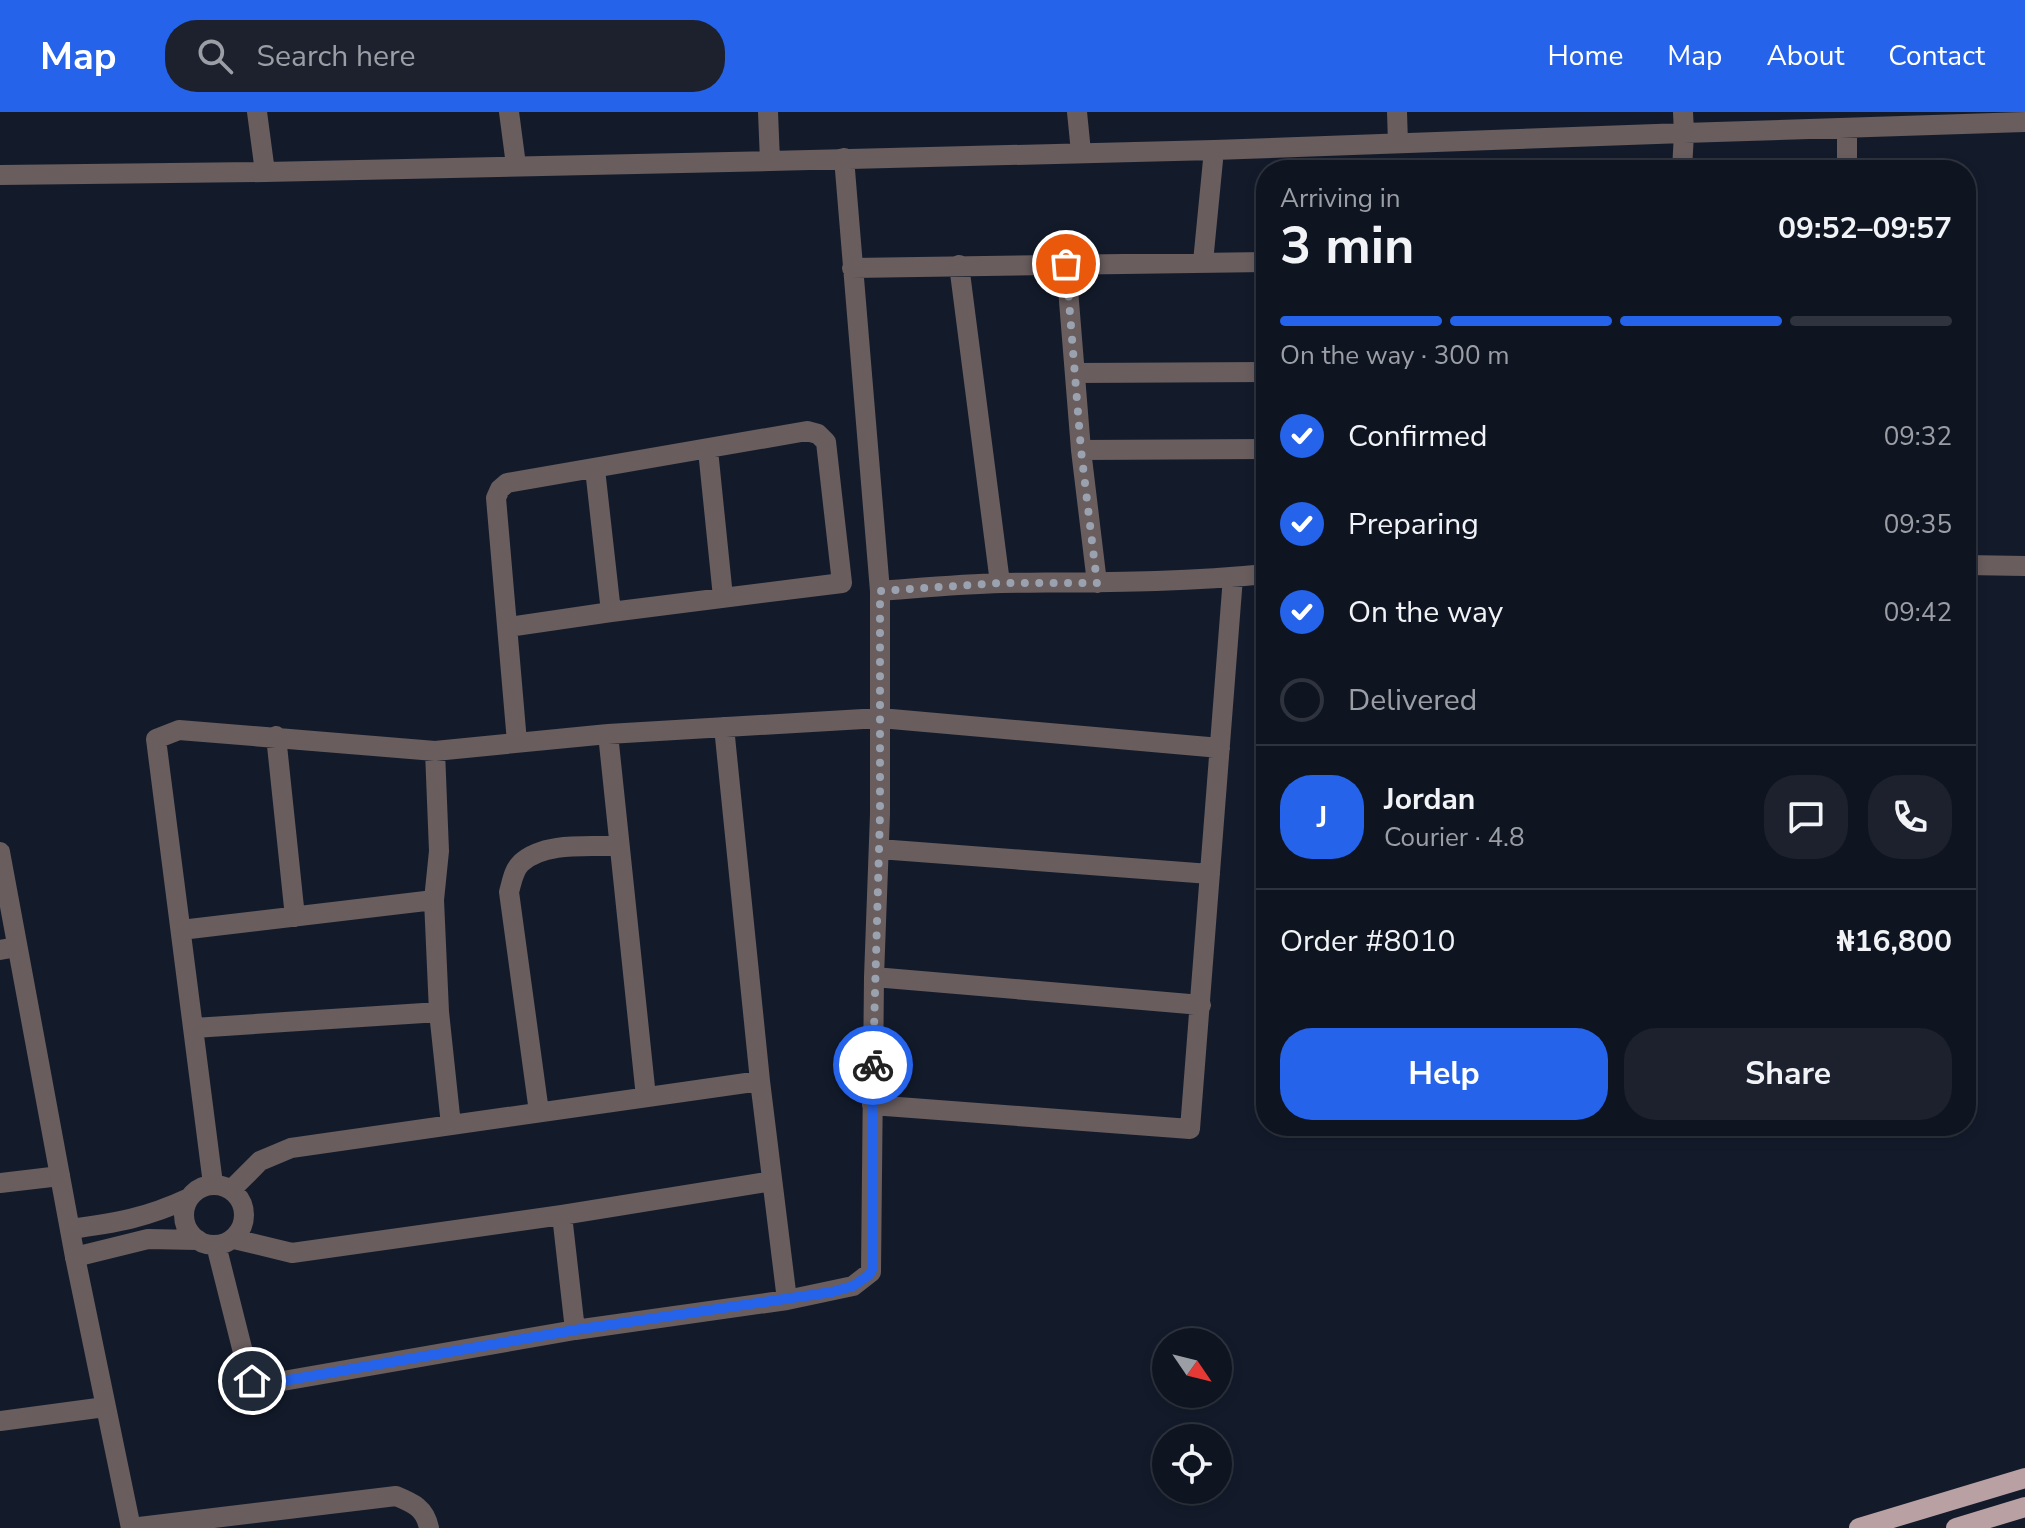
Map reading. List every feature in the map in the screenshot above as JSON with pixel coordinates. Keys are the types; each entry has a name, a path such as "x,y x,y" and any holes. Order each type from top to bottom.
{"main road":[{"path":"1859,1528 2025,1478"},
{"path":"1956,1528 2025,1507"}],"street":[{"path":"257,112 265,172"},
{"path":"509,112 516,165"},
{"path":"768,112 770,161"},
{"path":"1077,112 1081,152"},
{"path":"1397,112 1398,143"},
{"path":"1683,112 1683,160"},
{"path":"0,175 265,172 1214,150 2025,122"},
{"path":"1847,128 1847,160"},
{"path":"1203,262 1214,150"},
{"path":"216,1242 249,1376 260,1385 575,1330 787,1300 853,1286 871,1272 874,977 879,849 880,591 844,158"},
{"path":"852,268 1256,262"},
{"path":"1066,264 1081,450 1097,583"},
{"path":"959,265 1000,583"},
{"path":"1076,373 1256,372"},
{"path":"508,627 842,583 826,442 818,434 807,431 507,483 500,489 496,498 517,742"},
{"path":"1081,450 1256,449"},
{"path":"708,450 723,597"},
{"path":"595,469 611,612"},
{"path":"1976,565 2025,566"},
{"path":"880,591 1000,583 1097,583 1256,575"},
{"path":"872,1105 1190,1129 1233,577"},
{"path":"216,1242 244,1223 244,1204 222,1186 194,1028 156,739 179,730 435,751 608,734 880,718 1220,748"},
{"path":"724,727 760,1081 787,1300"},
{"path":"608,734 646,1097"},
{"path":"276,736 295,917"},
{"path":"435,751 439,851 434,900 439,1012 451,1125"},
{"path":"539,1112 509,892 513,875 521,863 535,853 548,849 619,846"},
{"path":"879,849 1210,874"},
{"path":"0,852 9,948 60,1176 131,1528 265,1519 396,1496 416,1504 427,1518 429,1528"},
{"path":"181,930 434,900"},
{"path":"874,977 1201,1005"},
{"path":"194,1028 439,1012"},
{"path":"70,1229 130,1221 153,1214 189,1198 200,1188 222,1186 260,1161 291,1148 760,1081"},
{"path":"0,1183 60,1176"},
{"path":"75,1257 148,1239 216,1242 292,1253 562,1215 772,1181"},
{"path":"189,1198 184,1213 187,1229 216,1242"},
{"path":"562,1215 575,1330"},
{"path":"0,1421 105,1407"}],"way so far":[{"path":"873,1065 880,814 880,591 1000,583 1097,583 1081,450 1066,264"}],"route":[{"path":"252,1381 260,1385 575,1330 787,1300 853,1286 869,1275 873,1268 873,1065"}]}
